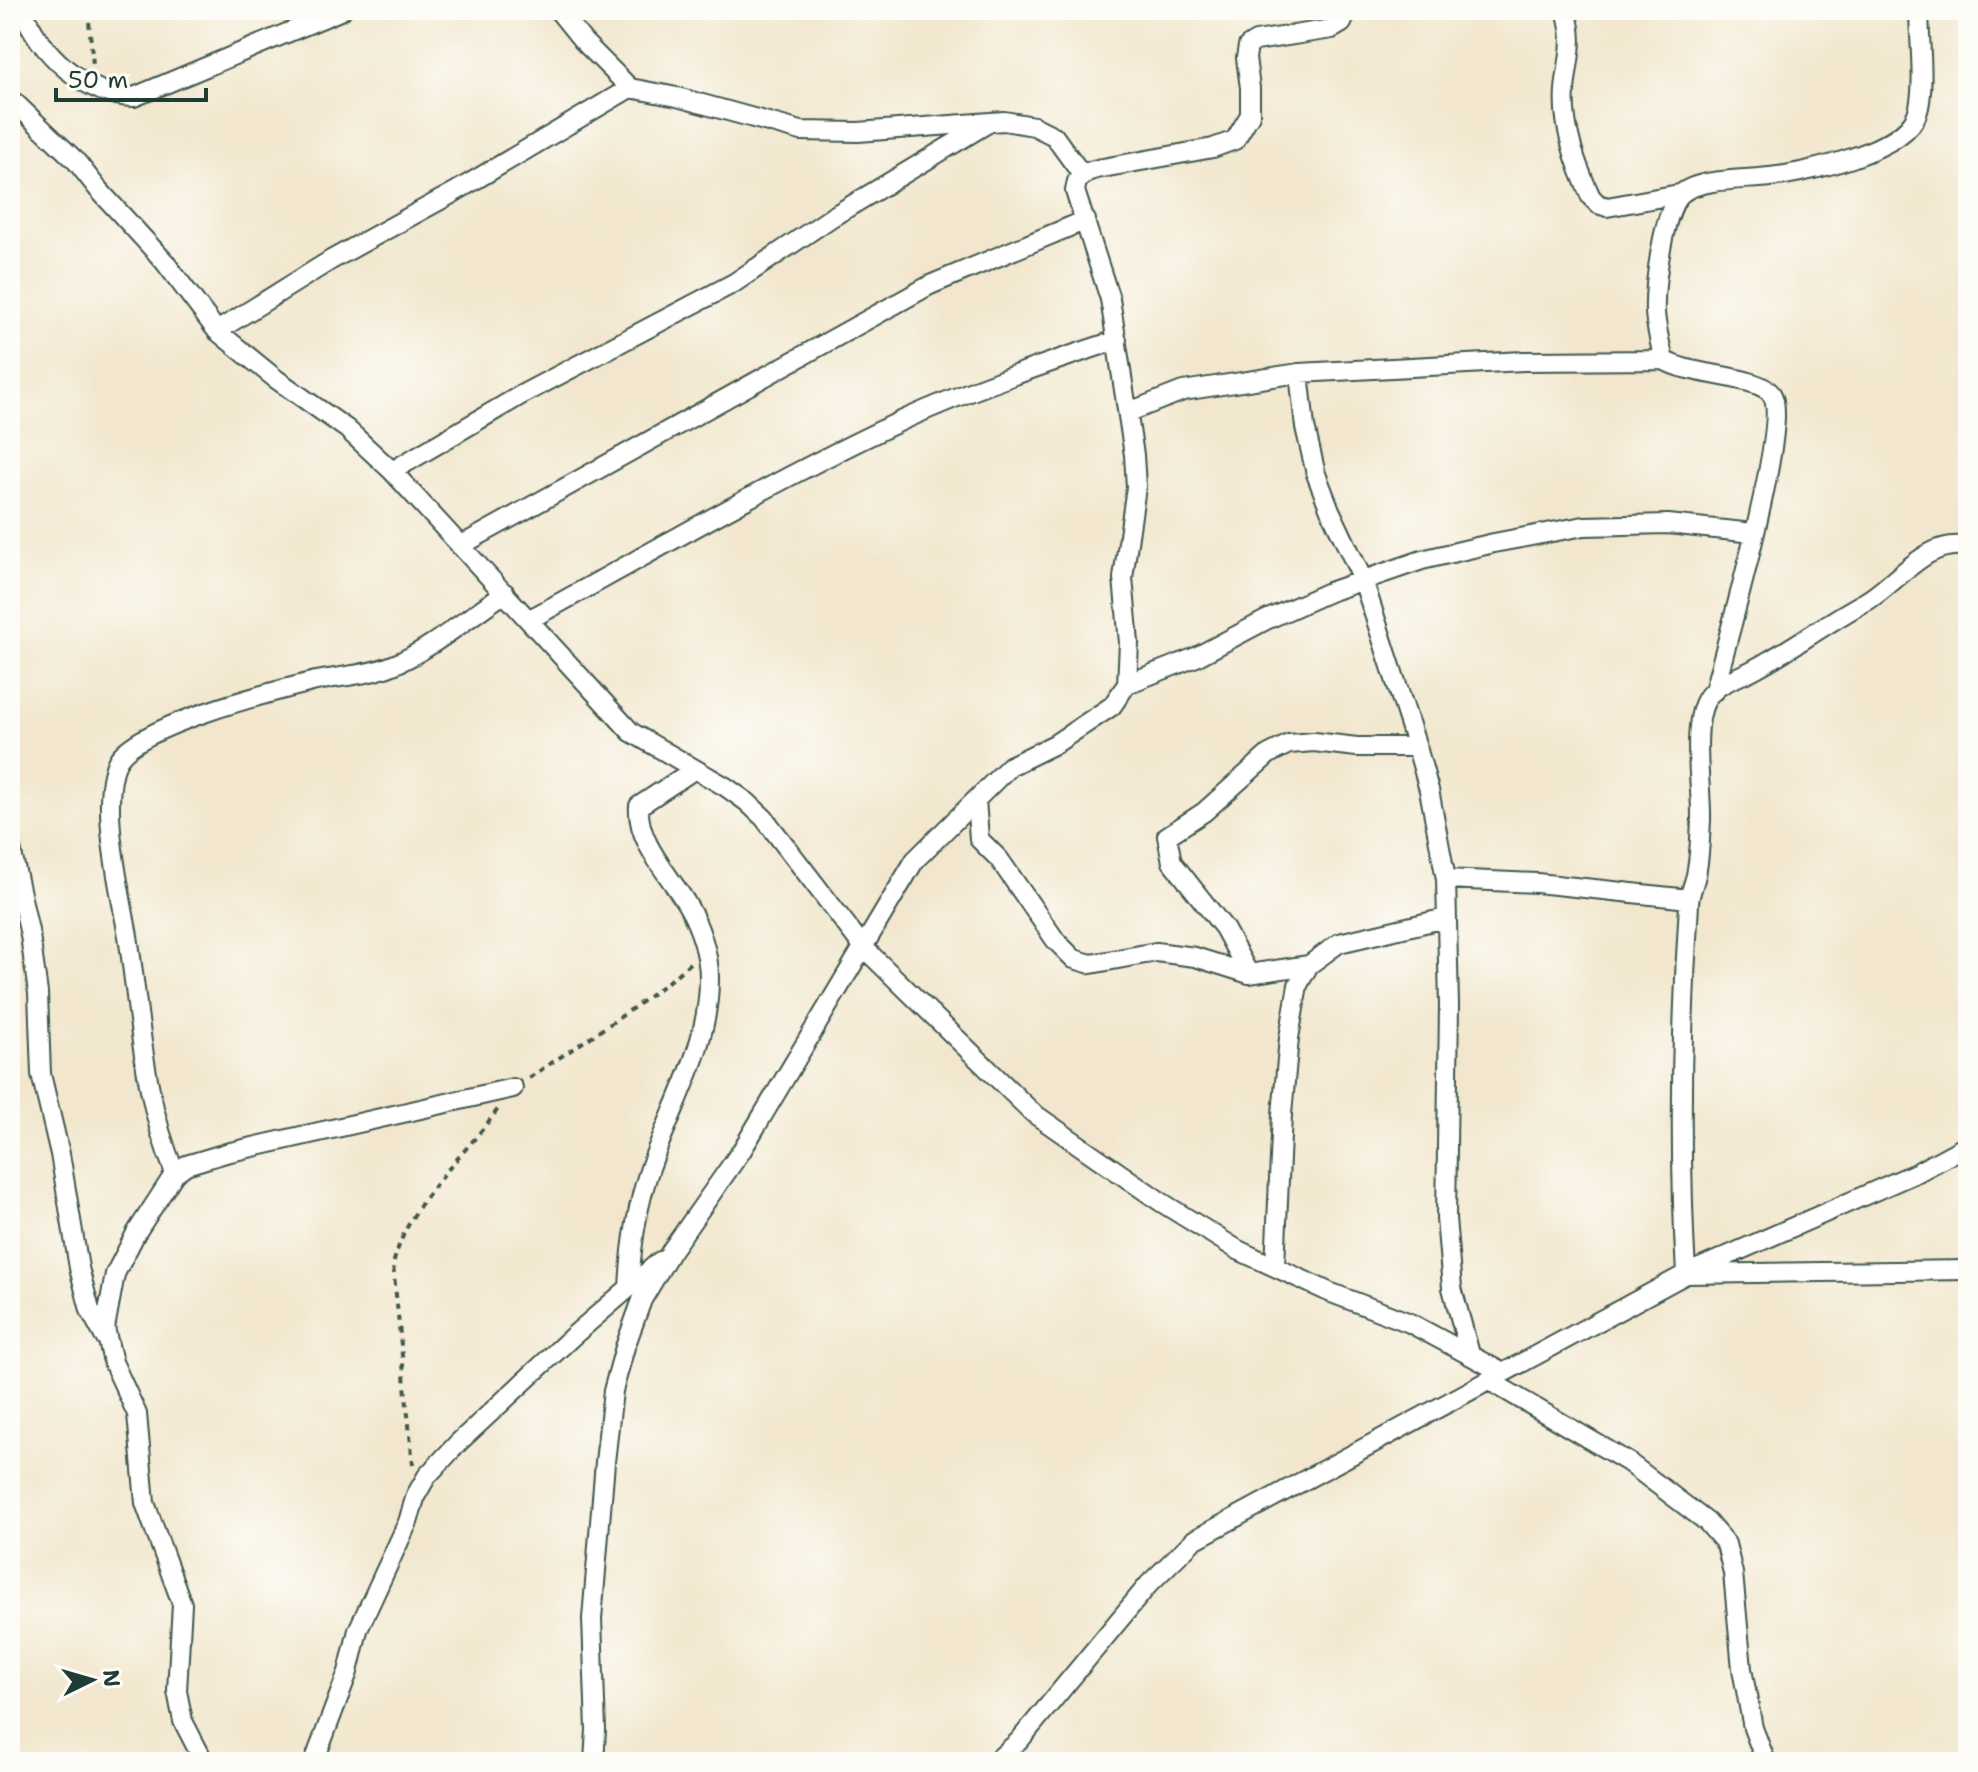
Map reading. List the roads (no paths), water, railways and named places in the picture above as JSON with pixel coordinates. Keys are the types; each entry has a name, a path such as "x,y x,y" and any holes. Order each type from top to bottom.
{"street":[{"path":"23,10 33,32 45,47 93,87 116,96 141,95 342,10"},
{"path":"558,10 583,41 630,88 677,97 801,131 858,132 1004,121 1034,126 1054,136 1083,176"},
{"path":"594,1762 592,1619 613,1391 642,1300 671,1251 742,1150 915,860 1010,766 1055,744 1112,706 1127,684 1129,643 1123,578 1136,487 1129,412 1110,299 1086,220 1078,205 1075,191 1077,181 1097,169 1213,148 1235,140 1250,115 1248,46 1256,41 1332,29 1342,23 1348,10"},
{"path":"1566,10 1572,38 1565,89 1566,124 1591,197 1607,207 1679,194 1695,185 1815,169 1895,139 1909,128 1917,115 1920,98 1919,10"},
{"path":"217,331 331,260 453,193 630,88"},
{"path":"10,98 76,161 164,261 217,331 276,379 347,429 392,471 631,732 747,802 764,818 864,948 1033,1113 1161,1202 1238,1250 1329,1292 1410,1323 1470,1354 1496,1377 1628,1462 1707,1522 1726,1544 1733,1573 1742,1669 1750,1713 1766,1762"},
{"path":"392,471 548,380 734,283 842,210 988,123"},
{"path":"1664,360 1655,313 1656,282 1668,221 1679,194"},
{"path":"460,546 930,285 1086,220"},
{"path":"530,619 792,475 900,421 985,386 1117,340"},
{"path":"1129,412 1183,391 1299,373 1523,361 1664,360 1703,373 1763,386 1773,395 1776,407 1772,452 1714,691"},
{"path":"1299,373 1305,427 1316,474 1363,580 1417,747 1429,790 1446,879 1449,1006 1446,1218 1452,1288 1470,1354"},
{"path":"1127,684 1196,657 1304,603 1436,557 1584,526 1668,524 1753,533"},
{"path":"1686,1274 1680,1175 1682,1048 1689,899 1697,871 1701,820 1698,736 1705,701 1714,691 1875,596 1904,571 1942,547 1968,547"},
{"path":"175,1173 161,1138 149,1092 114,854 112,780 121,754 144,736 188,719 316,681 391,666 505,593"},
{"path":"1249,974 1224,928 1172,862 1167,836 1204,812 1269,754 1289,744 1314,742 1357,747 1417,747"},
{"path":"629,1288 638,1215 649,1169 702,1041 709,996 705,950 690,909 645,839 638,821 639,806 695,769"},
{"path":"976,800 979,839 999,859 1056,941 1074,959 1102,964 1156,952 1195,957 1249,974 1309,965"},
{"path":"10,844 30,935 38,993 41,1074 60,1154 79,1268 90,1310 137,1414 145,1503 182,1604 177,1691 183,1721 201,1756 201,1762"},
{"path":"1446,879 1537,883 1689,899"},
{"path":"1275,1266 1282,1114 1289,1038 1298,985 1309,965 1339,943 1446,918"},
{"path":"107,1342 106,1315 115,1274 136,1233 175,1173 186,1165 226,1153 513,1088"},
{"path":"995,1762 1019,1741 1149,1584 1194,1540 1686,1274 1918,1172 1968,1145"},
{"path":"314,1762 348,1672 358,1630 408,1522 416,1495 442,1458 671,1251"},
{"path":"1686,1274 1968,1270"}]}
